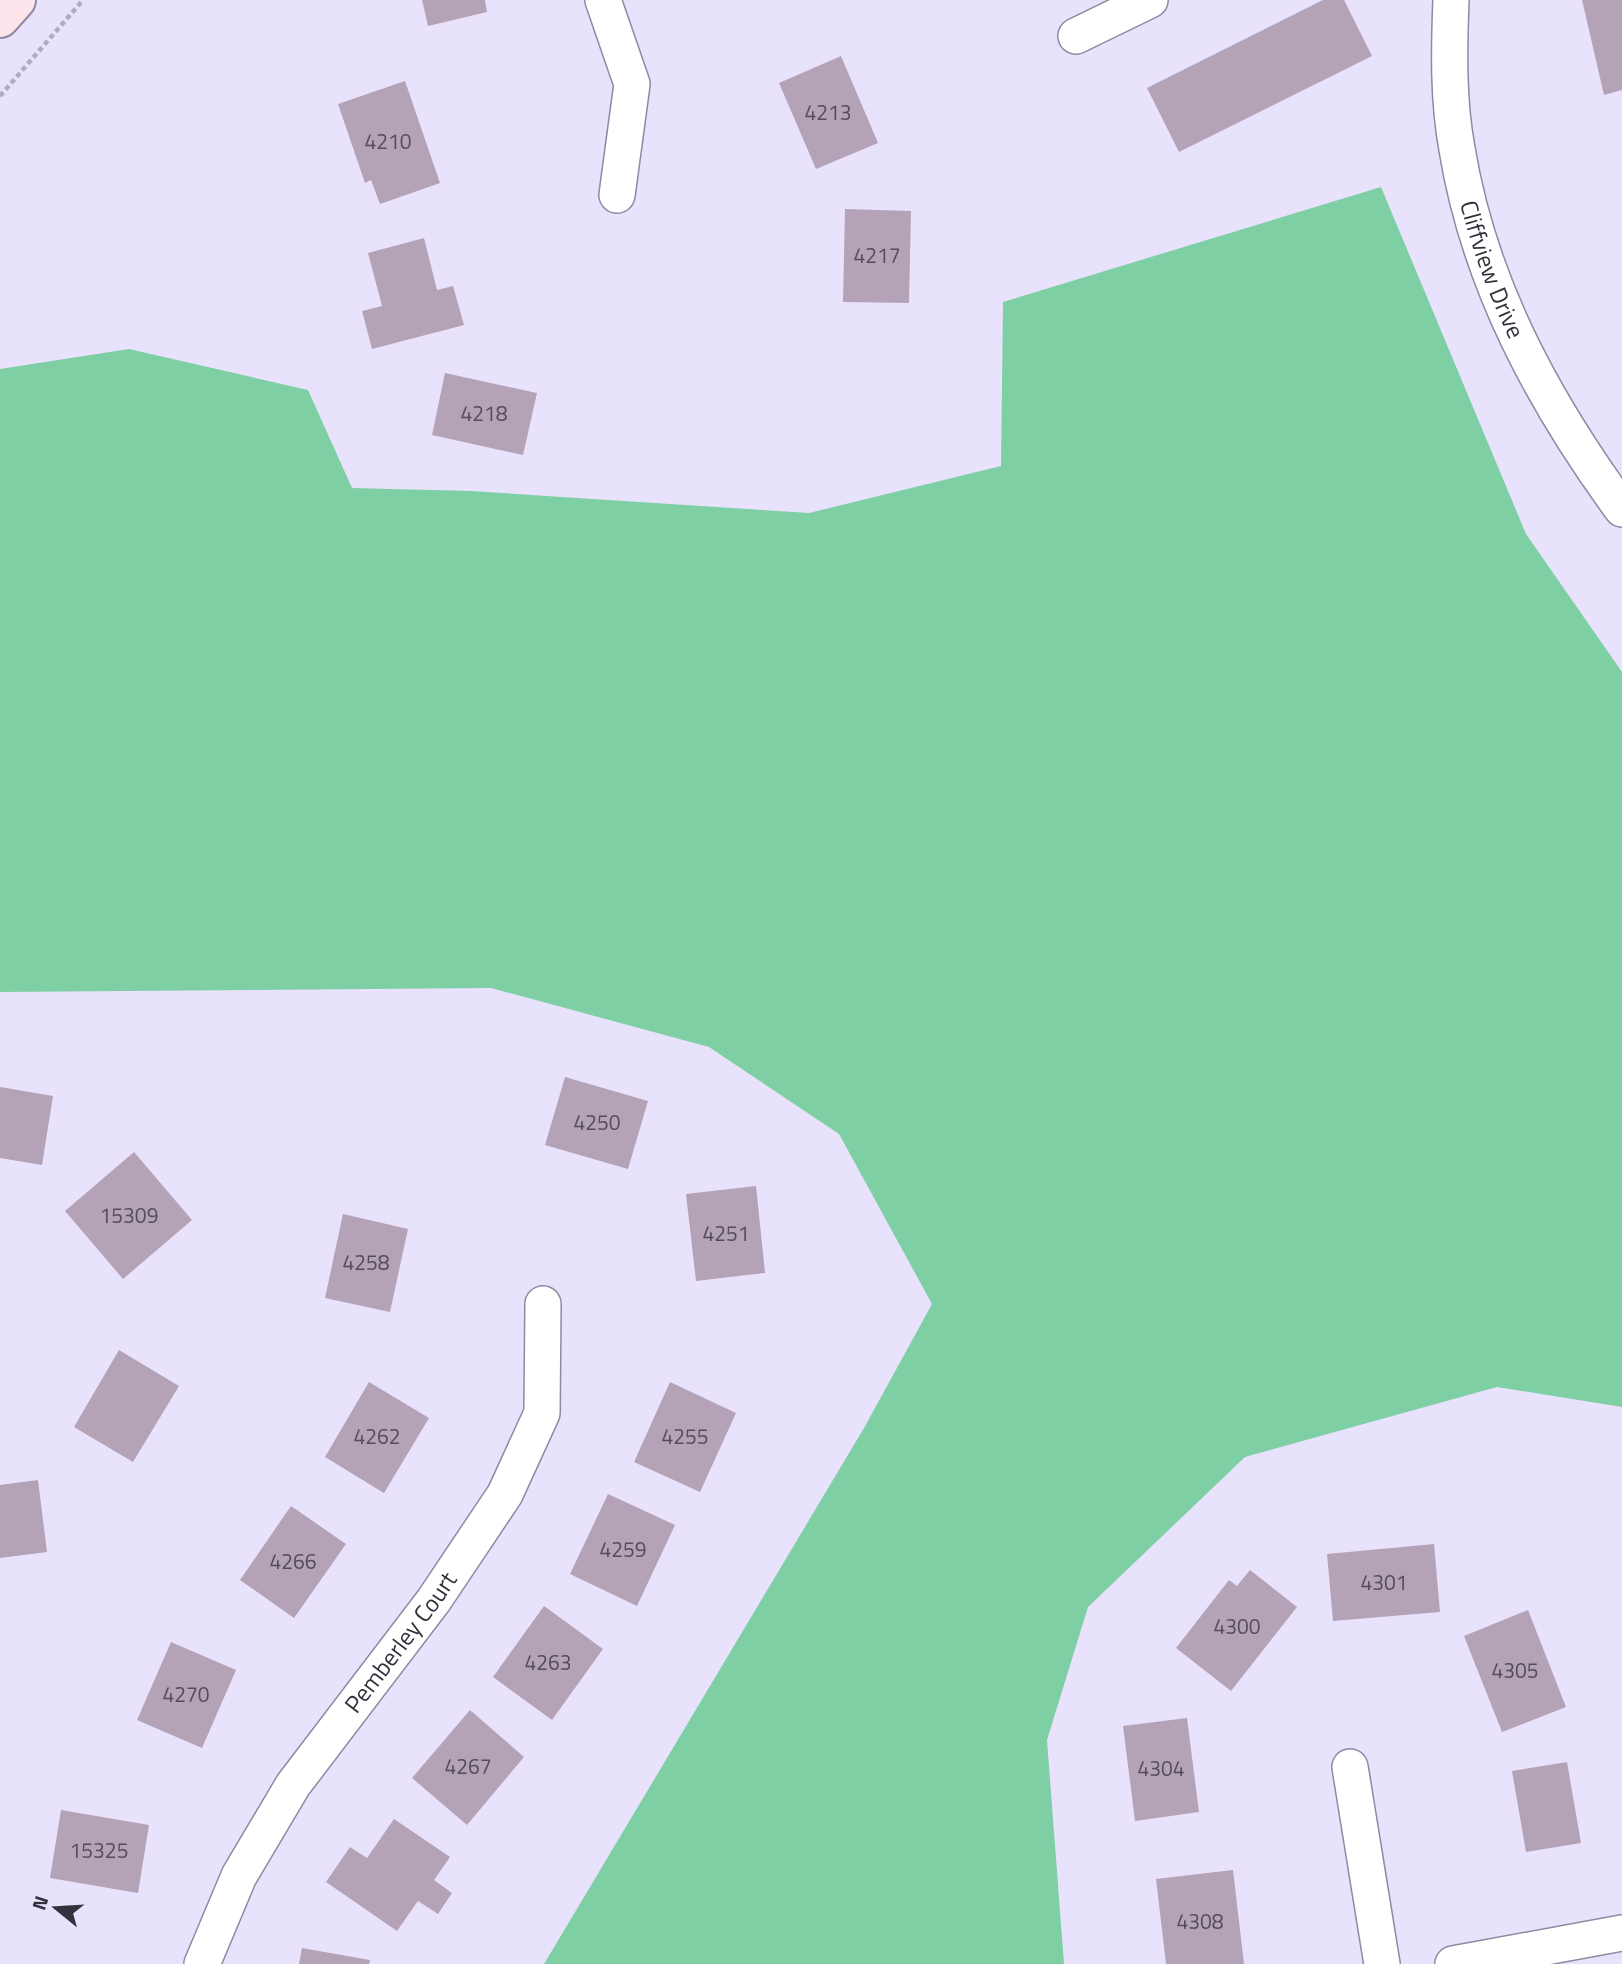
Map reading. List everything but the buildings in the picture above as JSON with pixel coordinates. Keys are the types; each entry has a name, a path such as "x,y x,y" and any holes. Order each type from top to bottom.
{"main road":[{"path":"0,18 16,0"}],"street":[{"path":"603,0 632,84 617,195"},
{"path":"1076,36 1150,0"},
{"name":"Cliffview Drive","path":"1451,0 1449,69 1455,135 1473,225 1496,292 1533,372 1577,448 1622,509"},
{"name":"Pemberley Court","path":"202,1964 239,1876 293,1785 434,1600 505,1494 542,1413 543,1304"},
{"path":"1350,1767 1382,1964"},
{"path":"1453,1964 1622,1933"}],"path":[{"path":"0,96 83,0"}],"green space":[{"path":"1381,187 1526,534 1622,672 1622,1407 1497,1387 1245,1457 1088,1607 1047,1740 1064,1964 544,1964 864,1428 932,1304 839,1134 709,1047 491,988 0,992 0,369 129,349 308,390 352,488 471,491 809,513 1001,466 1003,302"}]}
